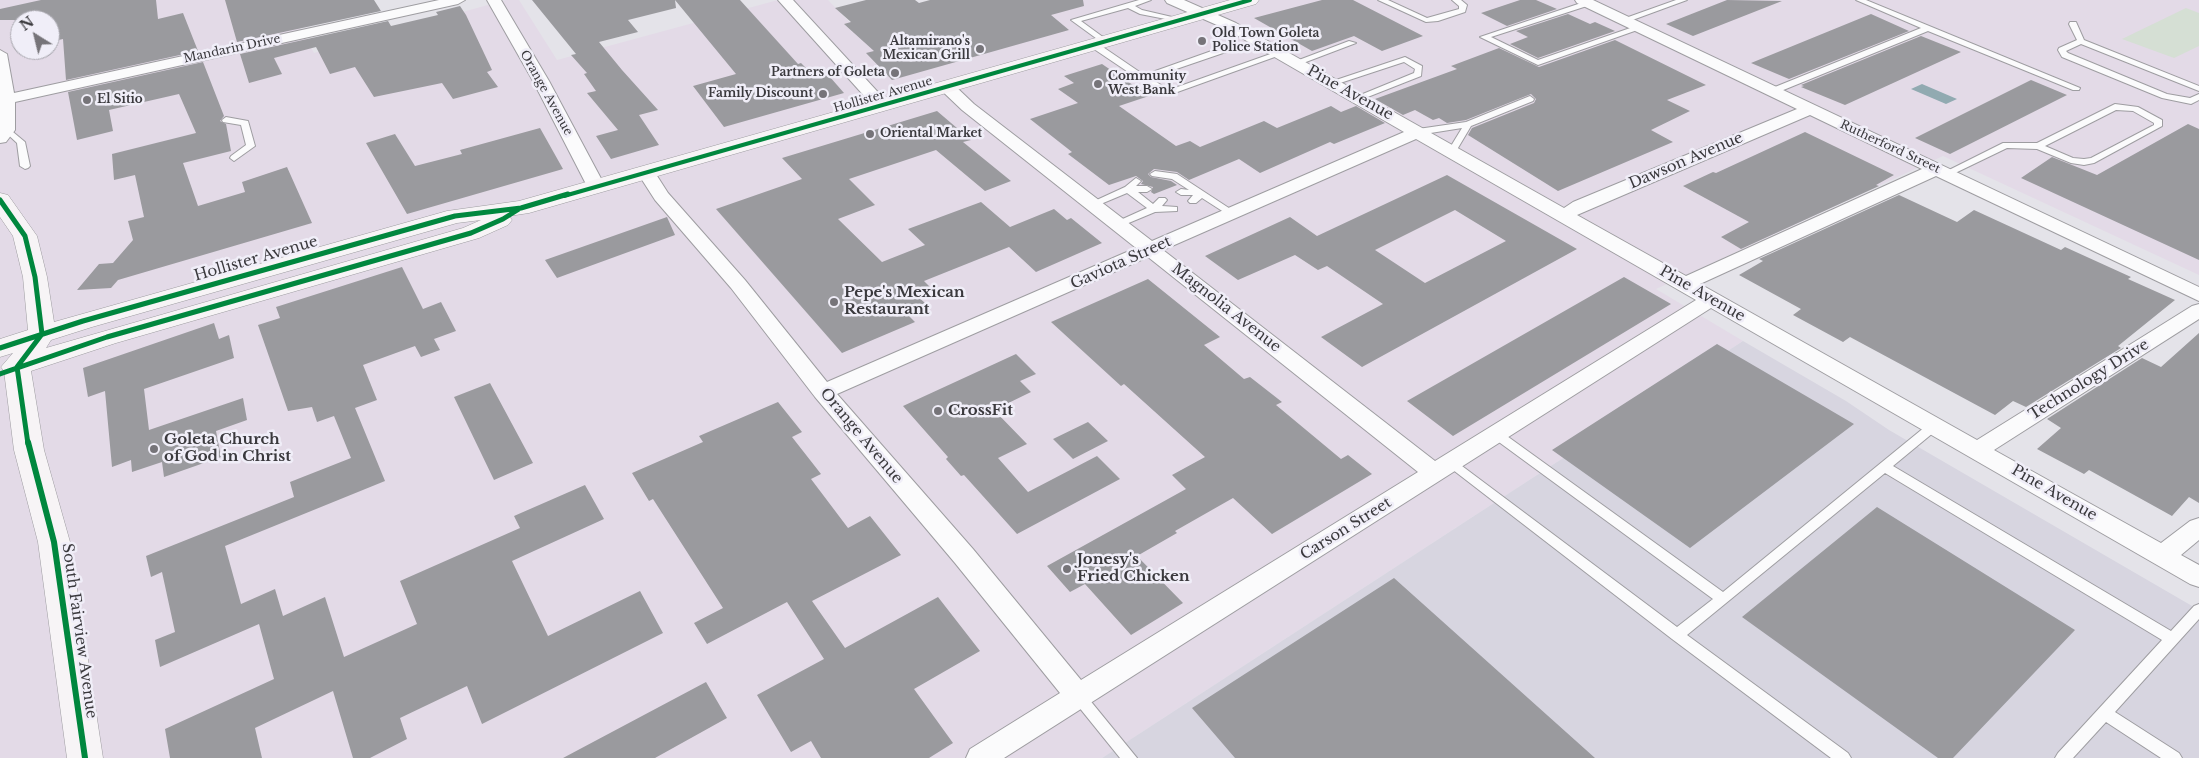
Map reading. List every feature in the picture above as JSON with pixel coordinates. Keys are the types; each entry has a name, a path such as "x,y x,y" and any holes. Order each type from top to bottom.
{"main road":[{"name":"Hollister Avenue","path":"42,334 455,216 521,208 1250,0"},
{"path":"0,200 18,224 27,244 35,277 42,334 4,362"},
{"name":"Hollister Avenue","path":"4,362 107,337 471,233 503,219 521,208"},
{"name":"South Fairview Avenue","path":"4,362 57,557 85,758"}],"street":[{"name":"Mandarin Drive","path":"4,119 458,0"},
{"name":"Orange Avenue","path":"494,0 541,81 596,186"},
{"path":"785,0 881,105"},
{"name":"Pine Avenue","path":"1172,0 1231,26 1978,449 2199,577"},
{"name":"Rutherford Street","path":"1584,1 2199,295"},
{"path":"1,63 4,119"},
{"name":"Magnolia Avenue","path":"947,87 968,107 1152,250 1442,468"},
{"name":"Dawson Avenue","path":"1564,216 1580,206 1810,109"},
{"name":"Gaviota Street","path":"823,392 1152,250 1418,132"},
{"path":"1685,284 1941,171"},
{"name":"Orange Avenue","path":"646,172 660,196 738,284 823,392 964,556 1079,697"},
{"name":"Carson Street","path":"980,758 1711,299"},
{"name":"Technology Drive","path":"1978,449 2199,310"},
{"path":"2162,556 2199,527"}],"lane":[{"path":"1146,0 1075,20 1099,43 1143,78 1163,91 1173,93 1287,58 1352,44"},
{"path":"1382,0 1426,20 1462,10 1463,5 1456,0"},
{"path":"1584,1 1484,37 1538,63 1683,0"},
{"path":"1860,0 2076,88"},
{"path":"1129,5 1140,12 1180,20"},
{"path":"2073,24 2081,41 2199,89"},
{"path":"1773,91 1928,28"},
{"path":"2081,41 2062,50 2064,55 2165,96 2192,101 2199,97"},
{"path":"1143,78 1223,50"},
{"path":"1330,83 1405,59 1419,68 1418,74 1357,98"},
{"path":"1418,132 1468,124 1530,99"},
{"path":"1941,171 2006,146 2038,146 2071,160 2084,162 2094,160 2158,126 2159,122 2134,109 2115,108 2038,146"},
{"path":"4,119 21,142 25,166"},
{"path":"226,120 245,123 251,146 234,158"},
{"path":"1452,151 1468,124"},
{"path":"1155,174 1201,193 1233,214"},
{"path":"1093,204 1128,189 1136,181"},
{"path":"1128,189 1147,189"},
{"path":"1128,189 1154,209"},
{"path":"1181,192 1201,193"},
{"path":"1193,201 1201,193"},
{"path":"1154,209 1162,200"},
{"path":"1119,224 1154,209 1174,209"},
{"path":"1677,634 1723,599 1935,425"},
{"path":"1496,434 1723,599"},
{"path":"1885,467 2172,639"},
{"path":"1442,468 1677,634 1843,758"},
{"path":"2063,758 2172,639 2194,625 2199,610"},
{"path":"1079,697 1129,758"},
{"path":"2104,713 2174,758"}],"shaded area":[{"path":"0,0 284,0 314,53 506,0 519,0 557,60 778,0 828,0 858,31 964,0 2199,0 2199,275 1943,156 1656,289 1743,341 1102,758 0,758"},
{"path":"2186,8 2199,13 2199,46 2174,58 2122,39"},
{"path":"1743,341 1846,401 1889,430 2199,610 2199,758 1102,758"}],"water":[{"path":"1922,84 1957,99 1946,104 1911,89"}],"building":[{"path":"41,0 156,0 158,19 183,13 198,51 66,80 63,39 60,40 60,10 10,10 10,20 0,20 0,9"},
{"path":"225,0 374,0 381,11 237,42"},
{"path":"532,0 675,0 676,8 628,20 638,32 599,42 658,110 639,115 659,145 611,159 596,136 618,130 587,93 596,91 584,74 587,73 571,55 576,54"},
{"path":"675,0 740,0 798,64 801,63 810,72 823,69 844,93 724,127 693,86 736,74"},
{"path":"866,0 915,0 919,3 930,0 1083,0 1084,6 1051,15 1069,30 892,80 866,53 874,51 844,24 851,22 835,8"},
{"path":"1322,0 1353,0 1423,36 1382,51 1354,36 1312,51 1254,18"},
{"path":"1520,0 1536,0 1557,9 1507,26 1481,13"},
{"path":"1727,0 1782,1 1693,36 1666,24"},
{"path":"460,6 492,70 487,72 498,87 453,99 442,83 374,97 355,67 330,74 316,47 274,58 282,74 249,83 240,54 388,21 391,26 438,15 436,12"},
{"path":"1568,14 1590,24 1595,22 1615,31 1538,58 1510,44 1528,37 1516,31"},
{"path":"1871,14 1909,31 1789,79 1751,63"},
{"path":"1921,36 1961,52 1845,105 1801,87 1804,86 1801,85"},
{"path":"1615,40 1706,85 1667,100 1690,111 1651,130 1673,142 1558,191 1468,135 1472,128 1534,103 1536,99 1531,94 1466,120 1447,123 1439,118 1433,120 1415,110 1403,115 1375,99 1457,69 1451,66 1499,48 1539,67"},
{"path":"203,62 224,116 220,121 226,124 231,151 183,163 198,206 245,192 242,182 287,167 312,223 118,280 111,288 77,290 99,264 113,263 133,240 128,221 144,217 135,175 114,180 112,154 196,133 179,94 109,110 113,131 77,140 68,92"},
{"path":"1102,64 1149,96 1119,106 1176,146 1190,141 1200,147 1264,121 1277,128 1331,106 1341,112 1356,106 1385,123 1334,144 1330,142 1260,173 1239,159 1189,180 1177,172 1154,169 1148,174 1151,177 1171,181 1177,185 1154,194 1151,192 1153,187 1141,184 1143,181 1136,176 1109,185 1068,154 1072,152 1030,119 1078,103 1058,89 1074,83 1064,76"},
{"path":"2031,80 2067,95 1950,154 1915,138"},
{"path":"937,111 971,140 963,142 1011,181 985,191 936,150 849,179 875,205 838,219 882,262 925,245 908,229 981,202 1010,227 1054,209 1067,220 1071,218 1102,243 1036,272 1009,247 924,281 931,288 916,295 925,303 905,312 915,322 842,353 716,209 802,179 782,158"},
{"path":"2188,124 2199,129 2199,260 2021,178 2052,157 2097,175"},
{"path":"540,128 563,169 407,214 366,143 395,134 415,166 462,154 460,150"},
{"path":"1805,132 1894,175 1876,185 1879,186 1741,249 1721,237 1749,222 1683,186"},
{"path":"1447,175 1577,249 1362,367 1321,337 1383,304 1327,266 1318,270 1295,255 1238,280 1205,256 1290,217 1317,236","holes":["1455,210 1506,241 1425,283 1375,250"]},
{"path":"1899,195 1957,222 1974,210 2061,250 2065,247 2131,277 2128,279 2175,300 2118,346 2121,348 2026,407 2013,401 1995,415 1850,337 1843,342 1793,315 1801,309 1739,275 1763,261 1759,259"},
{"path":"667,217 675,235 557,278 545,260"},
{"path":"402,267 423,309 441,302 456,331 434,339 440,350 421,357 415,346 363,365 377,400 355,408 385,481 225,546 241,604 275,589 283,616 325,597 344,657 417,624 400,581 520,528 514,516 585,485 604,519 512,561 548,636 640,591 663,633 482,724 467,686 400,718 407,739 370,758 353,758 333,691 255,728 262,758 170,758 165,729 274,679 259,624 160,667 155,640 175,632 162,572 151,577 146,556 294,497 290,482 351,458 334,416 317,422 312,407 288,411 258,325 280,318 276,307"},
{"path":"1624,277 1671,304 1453,436 1407,401"},
{"path":"1148,279 1220,337 1204,345 1244,379 1250,377 1282,402 1276,405 1341,459 1348,455 1372,474 1272,534 1233,498 1175,531 1177,533 1137,556 1183,603 1131,635 1085,584 1070,592 1047,566 1186,489 1172,475 1205,457 1124,384 1121,386 1051,322"},
{"path":"214,323 219,339 229,335 234,358 144,389 149,430 243,398 247,420 216,431 221,457 164,477 162,462 132,472 131,460 112,467 105,391 88,397 83,368"},
{"path":"2199,333 2199,503 2189,497 2172,516 2089,470 2084,474 2037,449 2061,428 2047,419 2142,358 2161,367"},
{"path":"1717,344 1854,424 1690,548 1552,450"},
{"path":"1016,354 1036,374 1020,381 1031,392 994,410 1027,444 998,458 1028,492 1097,456 1120,479 1017,534 964,475 961,476 946,459 948,457 903,406"},
{"path":"490,383 533,463 494,480 454,397"},
{"path":"778,402 802,432 792,437 821,474 811,479 848,528 870,516 901,555 812,601 845,648 938,597 980,651 914,689 953,743 929,758 821,758 811,741 791,752 757,695 824,659 787,602 707,644 694,623 723,608 653,499 649,501 632,473 703,442 699,436"},
{"path":"1088,422 1108,441 1073,459 1053,439"},
{"path":"1877,507 2075,630 1953,758 1938,758 1742,617"},
{"path":"1394,578 1595,758 1235,758 1192,708"},
{"path":"706,682 727,718 655,758 563,758"}],"cycle path":[{"path":"0,348 83,321 261,270 455,216 521,208 1250,0"},
{"path":"0,200 25,236 35,277 42,334 17,367 29,450 54,542 85,758"},
{"path":"0,374 107,337 471,233 503,219 519,209"}],"place":[{"name":"Old Town Goleta Police Station","path":"1202,41"},
{"name":"Altamirano's Mexican Grill","path":"980,49"},
{"name":"Partners of Goleta","path":"895,73"},
{"name":"Community West Bank","path":"1098,84"},
{"name":"Family Discount","path":"823,94"},
{"name":"El Sitio","path":"87,100"},
{"name":"Oriental Market","path":"870,134"},
{"name":"Pepe's Mexican Restaurant","path":"834,302"},
{"name":"CrossFit","path":"938,411"},
{"name":"Goleta Church of God in Christ","path":"154,449"},
{"name":"Jonesy's Fried Chicken","path":"1067,569"}]}
